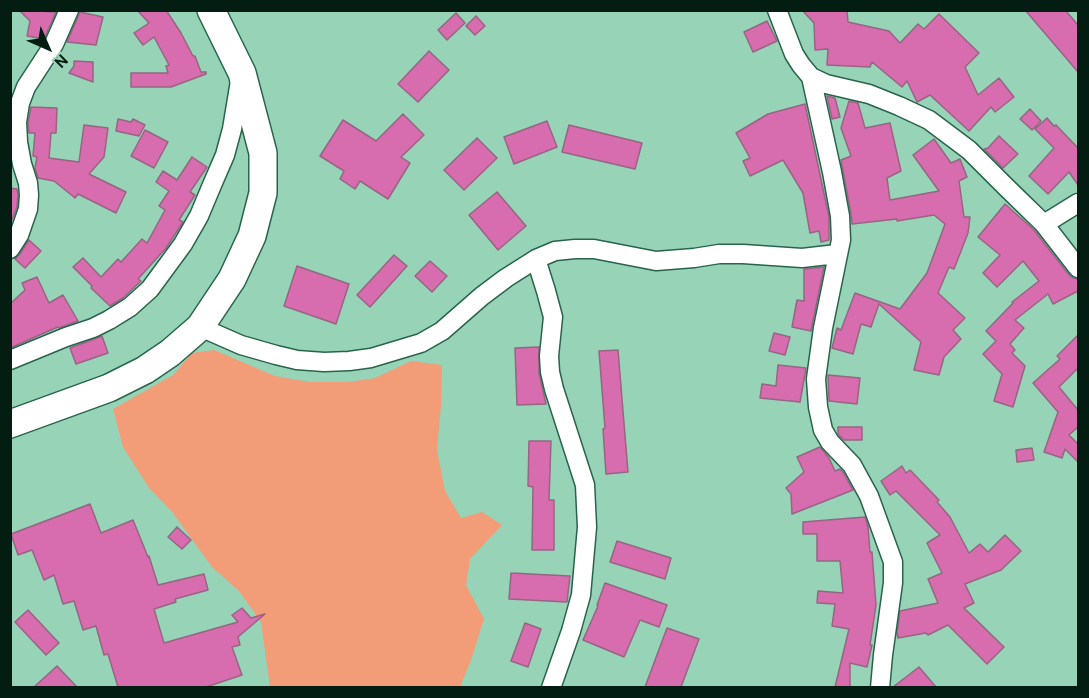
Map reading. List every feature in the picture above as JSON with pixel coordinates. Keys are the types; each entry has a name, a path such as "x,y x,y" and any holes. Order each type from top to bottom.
{"street":[{"path":"10,249 19,235 28,209 29,195 18,142 17,122 20,104 26,87 54,44 69,10"},
{"path":"10,424 109,388 145,370 170,353 200,327 232,279 252,236 263,194 263,153 242,73 211,10"},
{"path":"777,10 794,54 811,77 826,84 869,94 929,120 969,150 1044,224 1078,268"},
{"path":"10,360 109,320 130,307 150,289 183,244 199,216 217,175 232,129 242,73"},
{"path":"811,77 832,172 840,216 841,240 823,328 816,379 818,407 823,430 830,442 852,465 869,496 893,562 893,583 880,687"},
{"path":"1044,224 1078,203"},
{"path":"200,327 241,345 276,356 324,362 350,361 371,358 421,343 442,331 506,278 536,259 555,251 594,249 656,261 719,254 802,258 837,254"},
{"path":"536,259 553,317 549,356 550,372 585,485 587,527 581,595 551,687"}],"shaded area":[{"path":"214,350 275,376 310,382 348,382 375,378 411,361 442,365 437,449 445,491 461,518 482,512 502,525 470,559 466,585 484,619 460,687 270,687 261,622 239,591 212,567 173,513 149,488 123,447 113,409 173,375 192,353"}],"building":[{"path":"19,10 56,12 44,39 27,36 30,21"},
{"path":"137,10 166,10 195,56 201,72 206,72 206,74 171,87 131,87 131,73 168,73 166,66 169,65 154,37 143,45 134,33 149,23"},
{"path":"802,10 847,10 848,22 889,31 900,43 918,24 924,29 939,14 979,53 965,67 978,95 999,78 1014,97 995,112 991,107 969,131 930,95 917,102 907,81 902,87 872,62 870,67 827,65 828,49 815,50 814,23"},
{"path":"1025,10 1065,10 1078,25 1078,72"},
{"path":"80,12 103,17 96,45 67,42"},
{"path":"456,13 465,23 447,40 438,30"},
{"path":"476,16 485,26 475,35 466,26"},
{"path":"767,21 777,41 753,52 744,32"},
{"path":"429,51 449,70 418,102 398,84"},
{"path":"74,61 93,62 93,82 69,73 74,66"},
{"path":"827,96 835,98 840,117 832,119"},
{"path":"849,101 858,103 865,128 890,123 901,171 887,178 890,200 939,191 913,155 934,139 951,163 960,159 967,177 959,181 964,217 970,217 968,233 954,269 949,267 938,293 965,318 953,330 961,339 944,357 939,375 914,370 921,342 879,304 871,327 861,324 853,354 832,348 837,328 841,330 855,293 900,309 927,273 945,224 934,215 897,221 897,219 852,224 841,160 851,156 841,128"},
{"path":"805,104 829,217 829,240 821,242 819,231 810,233 803,193 783,160 750,176 743,161 750,158 736,133 768,114"},
{"path":"31,107 57,108 56,133 51,133 49,158 79,162 84,125 108,128 104,157 89,174 126,192 116,213 78,194 75,198 54,181 38,178 35,168 37,157 33,156 35,133 29,133 28,123"},
{"path":"1030,109 1041,121 1032,130 1020,119"},
{"path":"403,114 424,135 401,157 410,163 388,199 360,181 355,189 340,179 344,171 320,156 343,120 376,141"},
{"path":"1047,118 1078,148 1078,185 1069,172 1048,194 1029,176 1054,148 1035,129"},
{"path":"118,119 131,122 133,119 145,125 139,136 116,131"},
{"path":"547,121 557,147 514,164 504,137"},
{"path":"569,125 642,143 635,169 562,152"},
{"path":"145,130 168,142 154,168 131,156"},
{"path":"999,136 1018,154 1003,168 984,149 988,148"},
{"path":"477,138 497,158 464,190 444,170"},
{"path":"192,157 207,167 190,192 195,195 179,220 183,222 166,248 138,279 141,281 123,298 110,306 73,267 83,258 101,277 118,259 121,262 142,239 147,243 165,210 159,206 169,191 156,182 163,171 177,180"},
{"path":"10,188 17,189 18,195 17,207 10,225"},
{"path":"497,192 526,226 498,250 469,215"},
{"path":"1005,204 1034,230 1069,275 1078,279 1078,291 1053,304 1048,294 1015,320 1024,328 1010,344 1015,350 1012,353 1025,366 1013,407 994,401 1002,374 983,354 996,341 986,331 1012,302 1039,281 1023,261 997,287 983,273 1000,255 978,237"},
{"path":"29,240 41,251 25,268 15,259"},
{"path":"394,255 407,266 370,307 357,295"},
{"path":"430,261 447,276 432,292 415,276"},
{"path":"297,266 349,284 336,324 284,306"},
{"path":"824,267 811,331 792,327 797,300 804,301 804,269"},
{"path":"37,277 49,303 63,295 78,321 58,327 10,348 10,304 25,290 22,283"},
{"path":"774,333 790,337 785,355 769,351"},
{"path":"1078,335 1078,368 1059,387 1078,410 1078,427 1069,435 1078,444 1078,462 1065,449 1062,458 1044,452 1058,412 1033,383 1060,359 1057,356"},
{"path":"102,336 108,353 76,364 70,348"},
{"path":"539,347 539,373 546,404 517,405 515,348"},
{"path":"618,350 628,472 606,474 599,351"},
{"path":"778,365 806,368 800,402 760,398 762,384 776,386"},
{"path":"828,375 860,378 857,404 829,401"},
{"path":"838,427 862,427 862,440 844,440 838,434"},
{"path":"529,441 551,441 549,500 554,500 554,550 532,550 533,487 528,486"},
{"path":"820,447 829,458 835,471 840,469 843,472 853,490 792,514 791,494 786,488 804,472 797,457"},
{"path":"1032,448 1034,460 1017,462 1016,450"},
{"path":"902,466 906,473 910,470 939,500 937,502 950,517 969,553 980,544 988,552 1005,535 1021,551 1001,570 965,584 974,603 964,608 1004,647 987,664 948,625 928,635 926,633 898,638 900,611 938,603 928,579 942,573 927,543 940,535 896,491 890,495 881,481"},
{"path":"90,504 101,533 133,520 149,556 158,585 204,574 208,590 175,599 176,602 154,609 164,643 238,622 232,615 242,608 251,618 265,614 238,637 240,645 232,647 242,675 206,687 118,687 108,654 104,655 96,626 83,630 74,601 63,604 54,575 44,580 32,550 18,555 11,534"},
{"path":"865,517 870,552 872,552 876,605 870,645 872,645 867,667 850,663 850,687 835,687 849,629 832,626 835,604 817,603 818,591 843,593 840,561 817,561 817,534 803,534 803,522"},
{"path":"177,527 191,540 182,549 168,537"},
{"path":"617,541 671,558 665,579 610,562"},
{"path":"511,573 570,576 567,602 509,599"},
{"path":"605,583 667,605 659,627 640,620 624,657 583,640"},
{"path":"28,610 59,643 46,655 15,622"},
{"path":"525,623 541,629 528,667 511,661"},
{"path":"667,628 699,639 681,687 645,687"},
{"path":"57,666 77,687 34,687"},
{"path":"919,667 936,687 893,687"}]}
